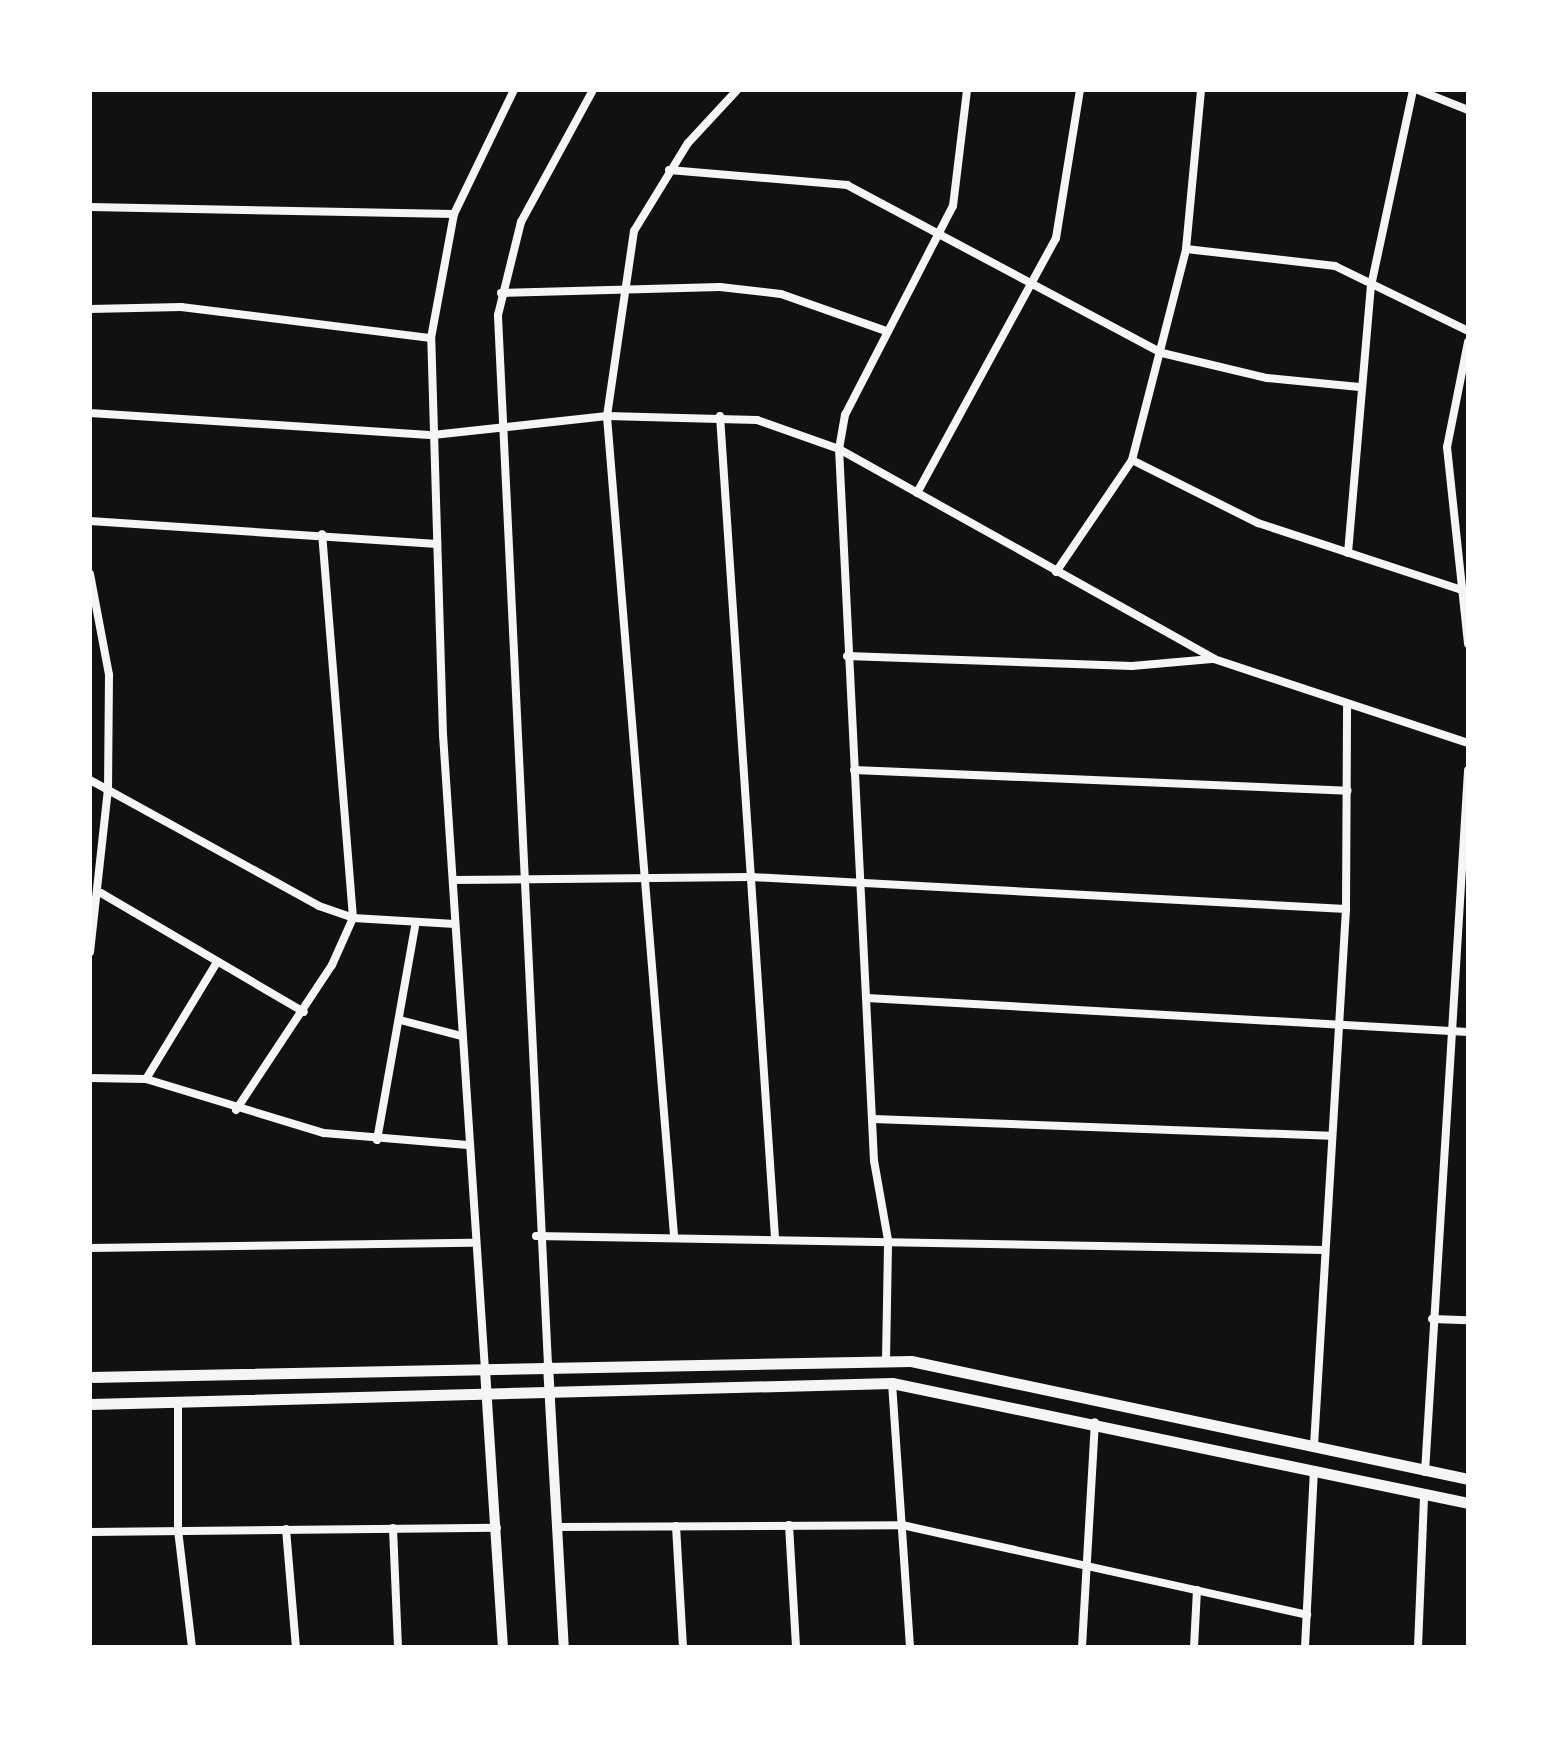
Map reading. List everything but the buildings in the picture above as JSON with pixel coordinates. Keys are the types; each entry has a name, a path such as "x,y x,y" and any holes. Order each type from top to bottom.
{"main road":[{"path":"90,1376 886,1360 1468,1479"},
{"path":"90,1404 486,1397 550,1390 892,1383 1095,1422 1468,1503"}],"street":[{"path":"504,1647 472,1243 437,544 431,338 454,214 514,90"},
{"path":"564,1647 550,1390 536,1236 498,431 501,292 520,222 593,90"},
{"path":"674,1235 607,416 620,288 634,231 669,170 737,90"},
{"path":"886,1360 888,1240 873,1119 839,449 845,415 886,330 941,236 967,90"},
{"path":"917,492 1056,238 1080,90"},
{"path":"1056,572 1132,460 1186,249 1201,90"},
{"path":"1348,552 1371,286 1416,90 1468,110"},
{"path":"669,170 847,185 941,236 1035,280 1162,352 1360,388"},
{"path":"90,207 454,214"},
{"path":"1186,249 1320,263 1468,331"},
{"path":"501,292 620,288 780,294 886,330"},
{"path":"90,308 180,307 431,338"},
{"path":"1468,342 1447,447 1456,483 1468,644"},
{"path":"90,412 434,435 498,431 607,416 720,416 839,449 1214,658 1347,707 1468,744"},
{"path":"720,416 775,1238"},
{"path":"1132,460 1258,523 1464,591"},
{"path":"1456,483 1468,485"},
{"path":"90,521 437,544"},
{"path":"236,1110 304,1012 352,918 322,534"},
{"path":"90,574 109,675 108,789 100,893 90,952"},
{"path":"848,656 1132,666 1214,658"},
{"path":"1314,1446 1346,909 1347,707"},
{"path":"854,770 1348,792"},
{"path":"1425,1472 1468,770"},
{"path":"90,780 280,888 352,918 416,926 456,924"},
{"path":"454,880 642,875 751,877 1346,909"},
{"path":"100,893 304,1012"},
{"path":"378,1140 416,926"},
{"path":"146,1078 217,962"},
{"path":"868,998 1468,1032"},
{"path":"400,1020 462,1036"},
{"path":"90,1078 146,1078 236,1110 378,1140 468,1145"},
{"path":"873,1119 1330,1136"},
{"path":"536,1236 674,1235 1324,1250"},
{"path":"90,1248 472,1243"},
{"path":"1432,1318 1468,1320"},
{"path":"892,1383 910,1647"},
{"path":"178,1404 178,1530 192,1647"},
{"path":"1082,1647 1082,1564 1095,1422"},
{"path":"1305,1647 1314,1470"},
{"path":"1418,1647 1424,1496"},
{"path":"557,1527 902,1524 1307,1615"},
{"path":"676,1526 683,1647"},
{"path":"789,1526 796,1647"},
{"path":"393,1528 398,1647"},
{"path":"90,1532 497,1528"},
{"path":"286,1529 296,1647"},
{"path":"1194,1647 1197,1590"}]}
